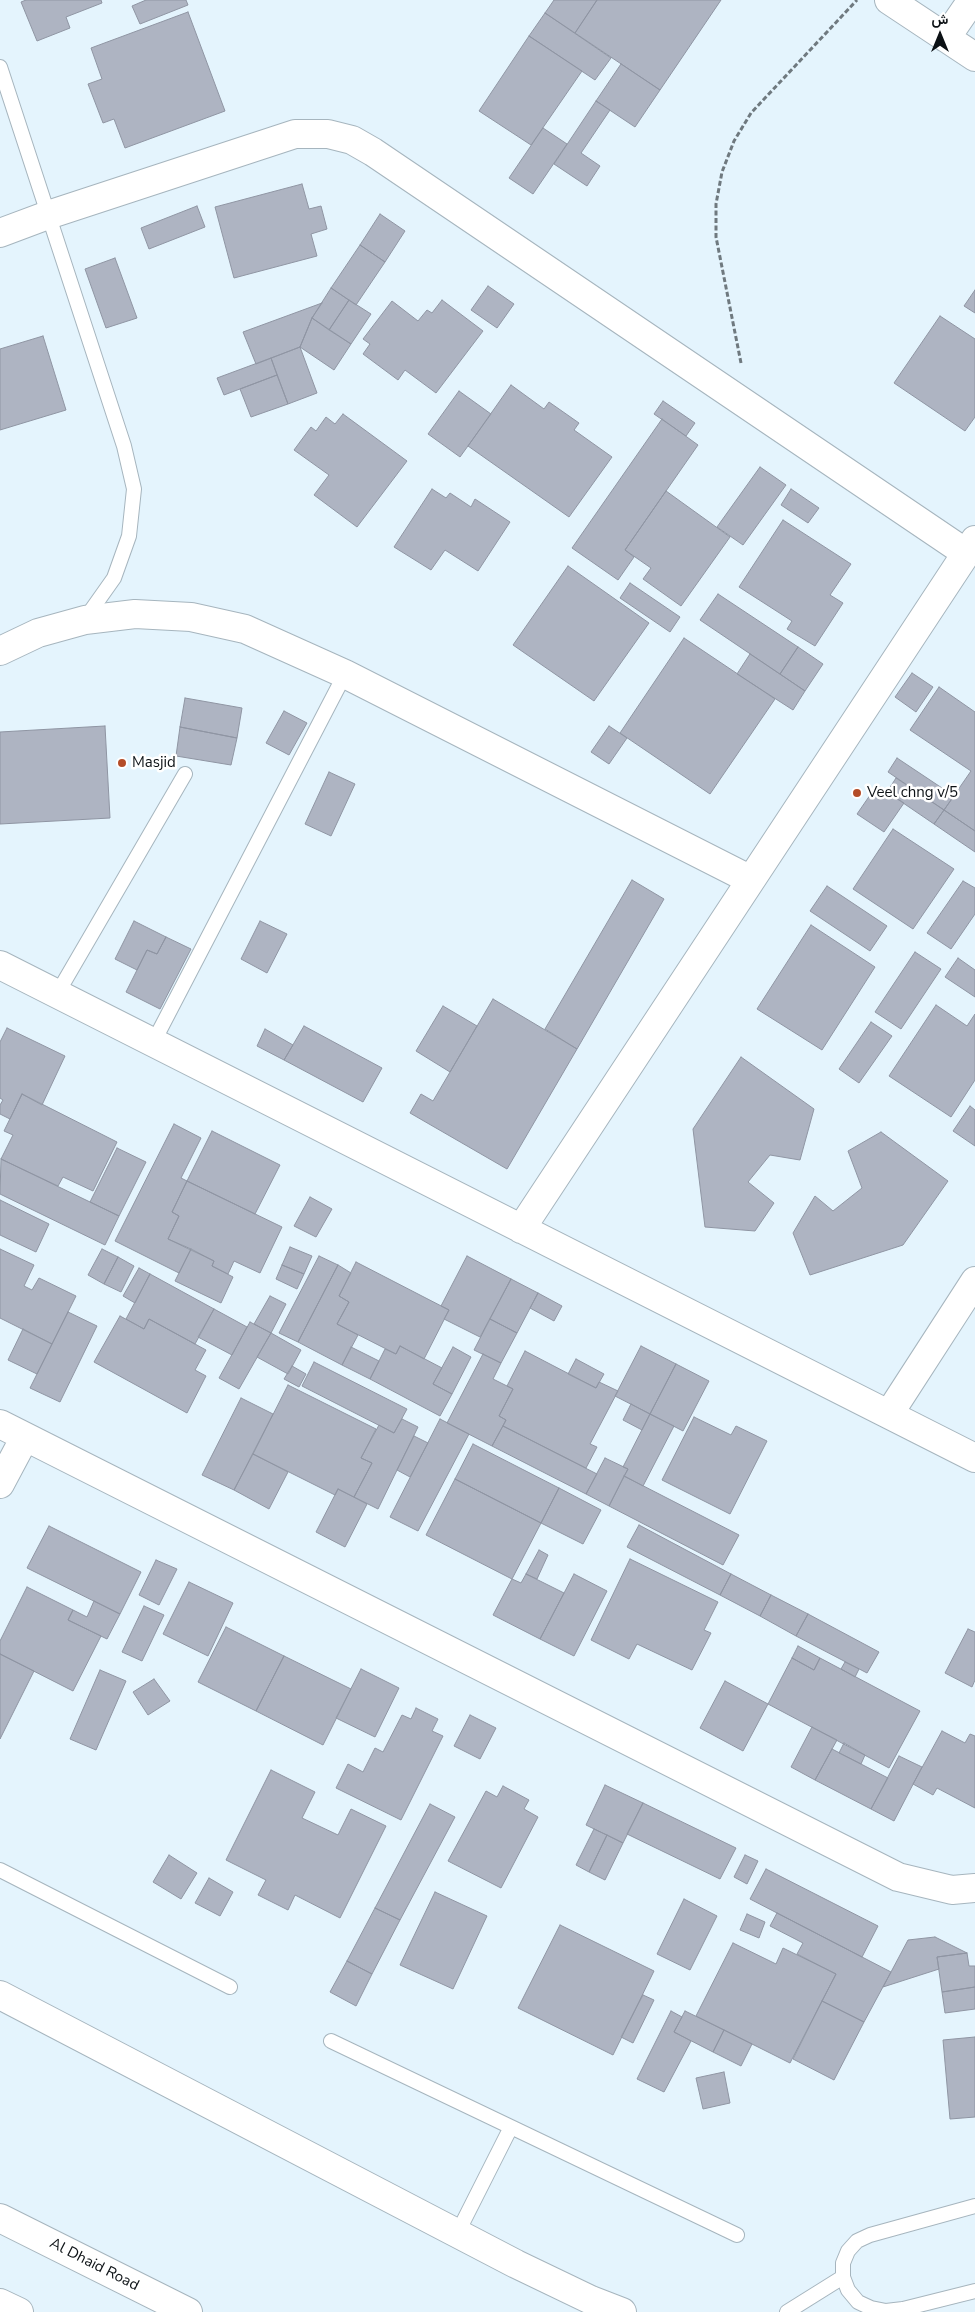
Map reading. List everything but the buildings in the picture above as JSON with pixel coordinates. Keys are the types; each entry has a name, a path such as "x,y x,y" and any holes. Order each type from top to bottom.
{"main road":[{"path":"889,0 975,58"},
{"path":"946,38 972,0"},
{"path":"0,233 48,215 287,136 312,132 352,140 373,152 751,408 970,546 521,1229"},
{"path":"0,651 38,633 85,620 135,614 191,617 245,629 345,674 751,880"},
{"path":"0,966 975,1458"},
{"path":"889,1414 975,1281"},
{"path":"0,1424 898,1877 952,1890 975,1888"},
{"path":"0,1484 25,1437"},
{"path":"0,1996 516,2264 591,2300 622,2312"},
{"name":"Al Dhaid Road","path":"0,2218 188,2312"},
{"path":"0,2302 18,2312"}],"lane":[{"path":"0,67 124,446 134,489 129,536 114,578 85,620"},
{"path":"152,1043 345,674"},
{"path":"57,994 186,774"},
{"path":"0,1870 230,1987"},
{"path":"331,2041 736,2235"},
{"path":"457,2234 511,2127"},
{"path":"975,2206 870,2235 857,2241 848,2251 843,2263 843,2277 848,2290 858,2302 871,2308 886,2311 923,2306 975,2291"},
{"path":"787,2312 843,2277"}],"path":[{"path":"751,408 716,237 716,204 722,172 734,141 752,113 856,0"}],"place":[{"name":"Masjid","path":"122,763"},
{"name":"Veel chng v/5","path":"857,793"}]}
